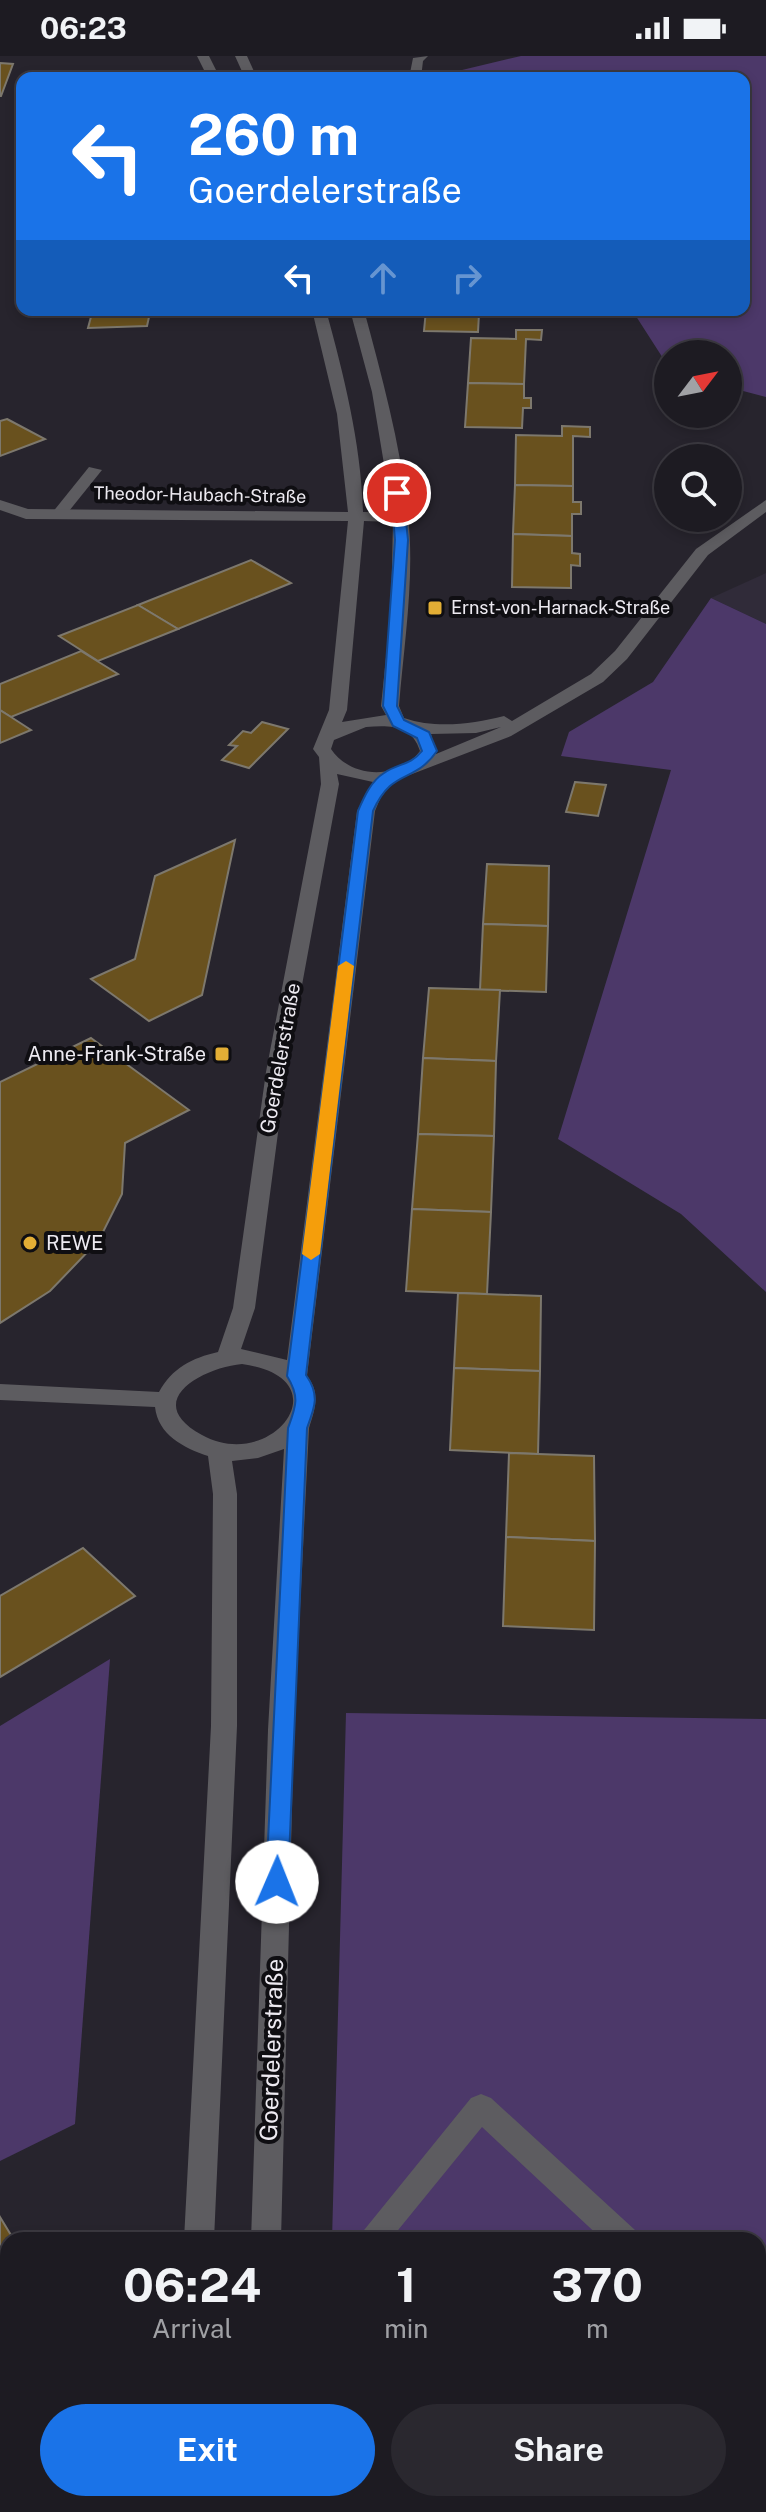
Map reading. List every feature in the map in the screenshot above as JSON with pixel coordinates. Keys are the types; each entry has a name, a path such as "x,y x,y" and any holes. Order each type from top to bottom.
{"street":[{"name":"Goerdelerstraße","path":"227,1357 244,1308 276,1072 330,784 325,749 338,710 356,516 348,442 332,356 321,316"},
{"path":"359,316 379,392 401,517 399,609 390,706 406,726 429,743 426,760 418,767"},
{"path":"60,513 94,470"},
{"name":"Theodor-Haubach-Straße","path":"0,505 26,514 401,517"},
{"path":"562,700 476,728 360,722 338,728 325,749 351,773 389,776 505,732 562,700 597,678 621,655 702,552 766,505"},
{"path":"0,523 26,514"},
{"name":"Goerdelerstraße","path":"266,2232 281,1730 297,1428 307,1402 305,1388 296,1376 366,811 374,792 389,776"},
{"path":"296,1376 265,1359 227,1357 187,1371 174,1385 167,1400 167,1413 185,1438 219,1452 263,1449 297,1428"},
{"path":"0,1392 167,1400"},
{"path":"199,2232 224,1726 225,1494 219,1452"},
{"path":"378,2232 481,2107 615,2232"}],"shaded area":[{"path":"521,56 766,56 766,397 742,391 742,340 654,340 654,344 636,316 750,316 750,72 462,70"},
{"path":"766,573 766,624 711,598"},
{"path":"711,598 766,624 766,1292 681,1214 558,1139 671,770 561,756 569,732 653,682"},
{"path":"110,1659 75,2124 0,2161 0,1726"},
{"path":"346,1713 766,1719 766,2232 332,2232"}],"building":[{"path":"0,63 13,64 1,96 0,96"},
{"path":"91,316 149,317 147,326 88,328"},
{"path":"425,316 479,316 478,332 424,331"},
{"path":"516,330 542,330 541,340 526,339 524,384 468,383 471,338 516,339"},
{"path":"468,383 524,384 524,398 531,398 531,408 523,408 522,428 465,427"},
{"path":"7,419 45,439 0,456 0,421"},
{"path":"562,426 590,427 590,437 573,436 573,486 515,485 516,435 562,436"},
{"path":"515,485 573,486 573,502 581,502 581,514 572,514 572,536 513,534"},
{"path":"513,534 572,536 572,553 580,554 580,566 571,565 571,588 512,587"},
{"path":"251,560 291,583 178,629 138,605"},
{"path":"138,605 178,629 98,661 59,636"},
{"path":"81,651 118,674 11,717 0,710 0,684"},
{"path":"0,710 11,717 31,730 0,743"},
{"path":"262,722 288,729 249,768 222,760 237,746 229,745 243,731 251,733"},
{"path":"575,782 606,785 598,816 566,812"},
{"path":"235,840 202,995 149,1021 91,979 135,959 155,876"},
{"path":"487,864 549,866 548,926 483,924"},
{"path":"483,924 548,926 546,992 480,990"},
{"path":"429,988 500,990 496,1061 423,1058"},
{"path":"91,1038 189,1110 125,1143 122,1194 99,1240 50,1291 0,1323 0,1082"},
{"path":"423,1058 496,1061 494,1136 418,1134"},
{"path":"418,1134 494,1136 491,1212 412,1209"},
{"path":"412,1209 491,1212 487,1294 406,1291"},
{"path":"458,1293 541,1296 540,1371 454,1368"},
{"path":"454,1368 540,1371 538,1454 450,1450"},
{"path":"509,1453 594,1456 595,1541 506,1537"},
{"path":"506,1537 595,1541 594,1630 503,1626"},
{"path":"83,1548 135,1596 0,1677 0,1596"},
{"path":"0,2217 9,2232 0,2232"}],"slow traffic":[{"path":"311,1254 346,966"}],"place":[{"name":"Ernst-von-Harnack-Straße","path":"435,608"},
{"name":"Anne-Frank-Straße","path":"222,1054"},
{"name":"REWE","path":"30,1243"}],"route":[{"path":"277,1882 281,1730 297,1428 305,1415 307,1402 305,1388 296,1376 366,811 374,792 389,776 418,767 426,760 429,751 424,735 398,723 390,706 402,540 397,493"}]}
